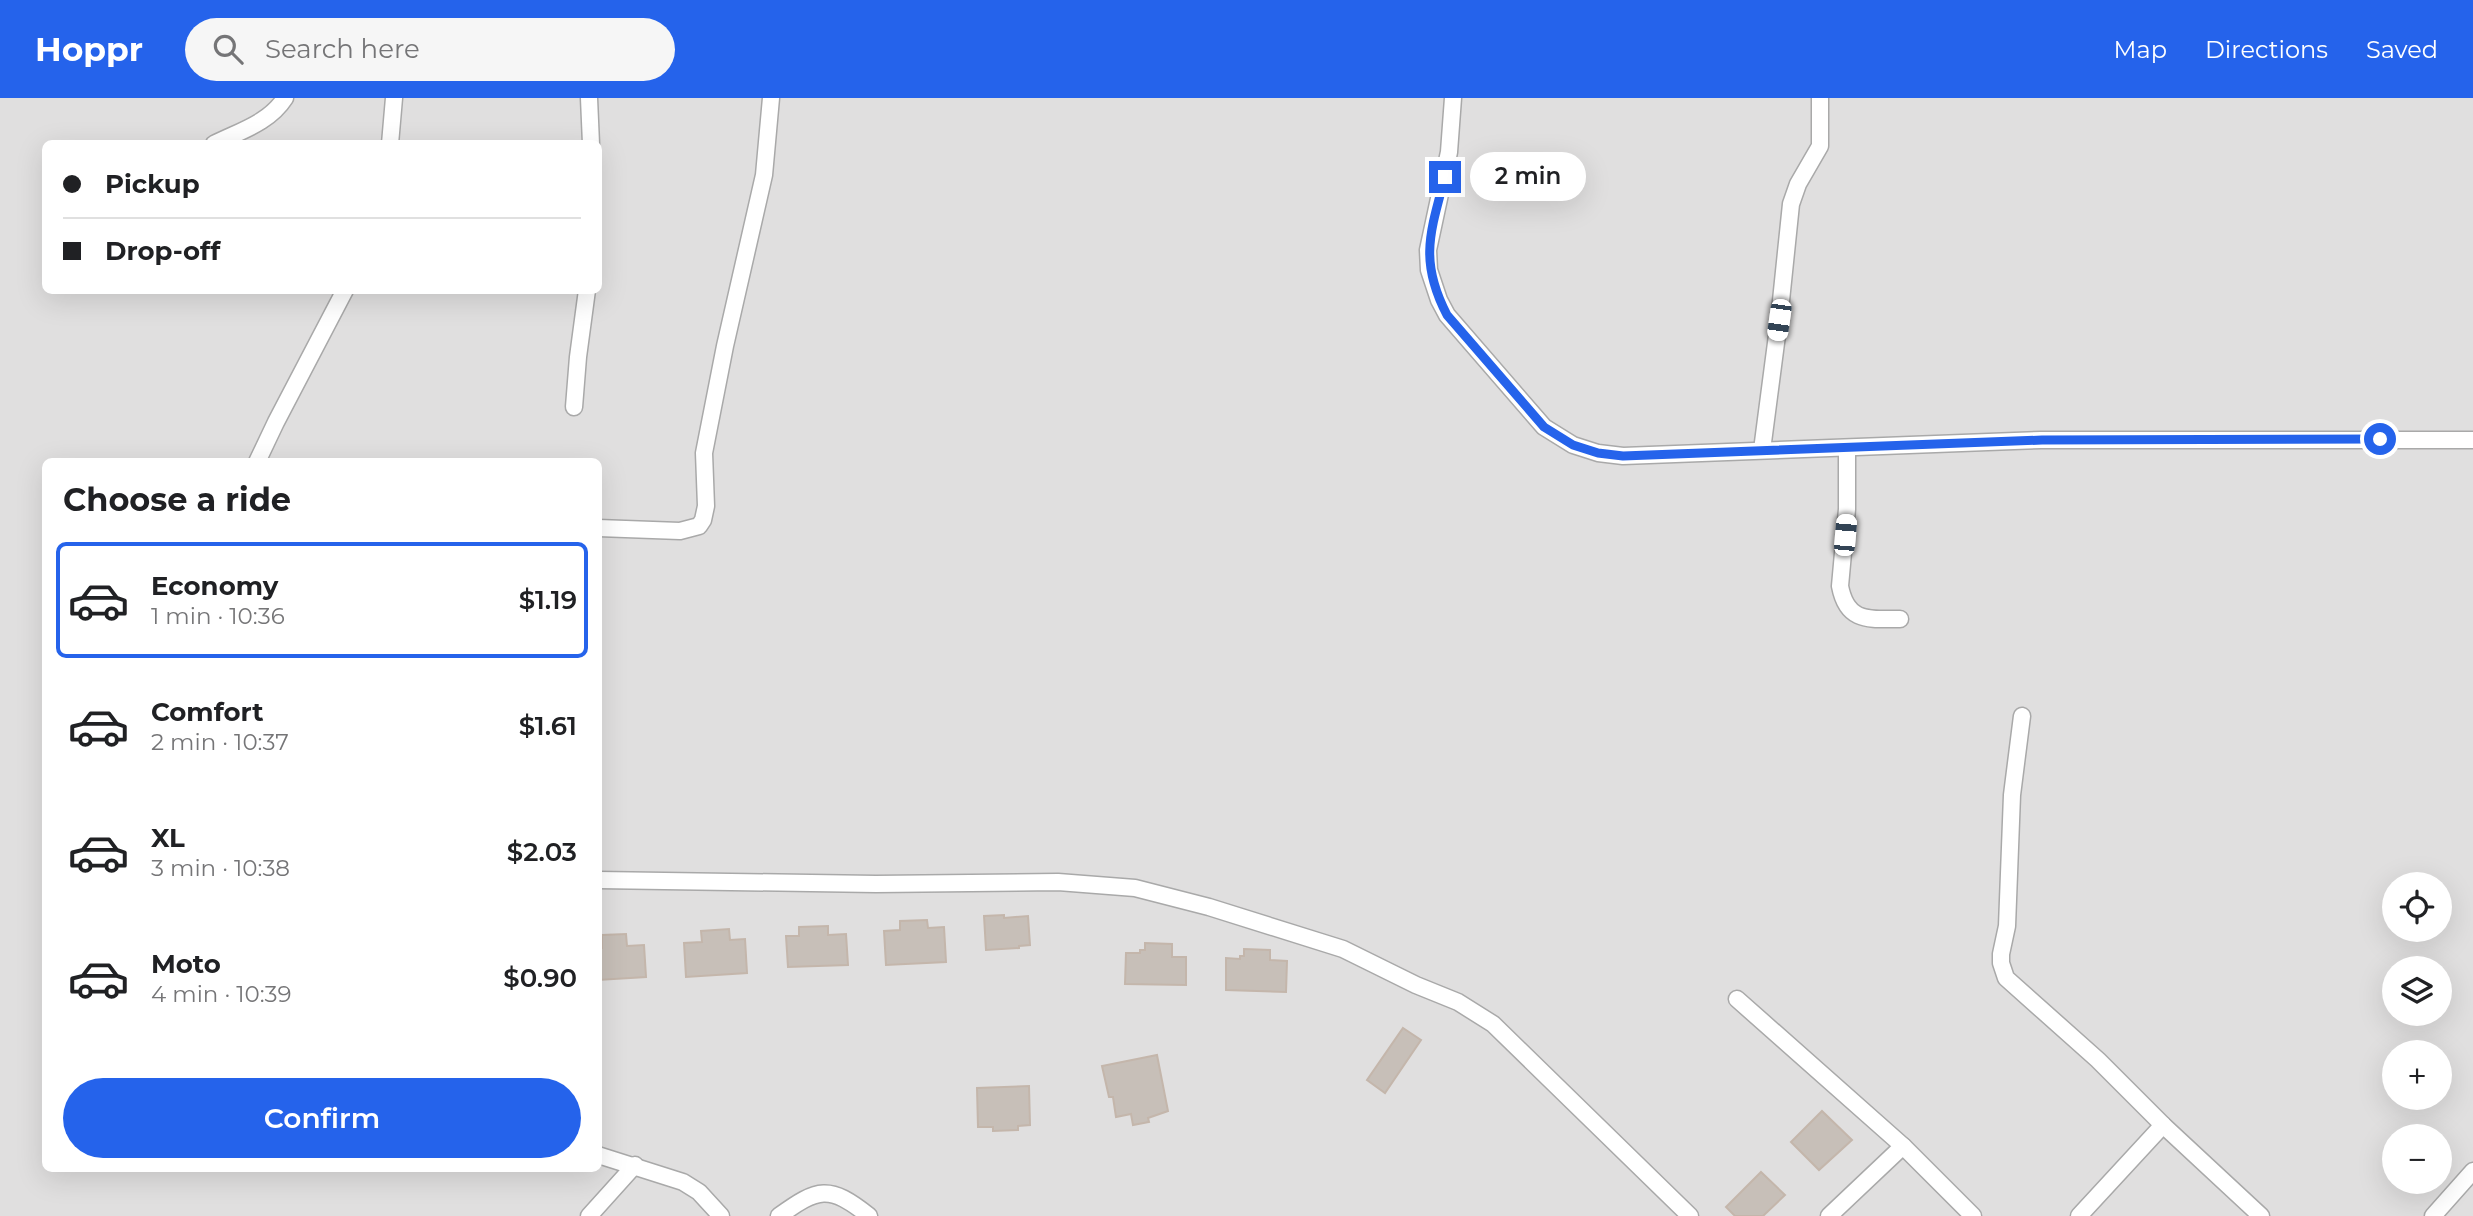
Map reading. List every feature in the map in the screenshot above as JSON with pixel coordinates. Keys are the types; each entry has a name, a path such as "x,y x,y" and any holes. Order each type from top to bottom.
{"street":[{"path":"223,140 261,122 272,114 285,98"},
{"path":"390,140 394,98"},
{"path":"589,98 591,140"},
{"path":"602,528 680,531 699,526 703,520 706,506 704,453 730,322 764,175 771,98"},
{"path":"1452,98 1449,152 1428,250 1429,270 1439,300 1447,315 1544,427 1573,445 1610,455 1847,449 1899,444 2042,440 2473,439"},
{"path":"1762,450 1791,204 1798,184 1820,146 1820,98"},
{"path":"259,458 343,294"},
{"path":"574,407 586,294"},
{"path":"1847,449 1847,509 1840,586 1842,596 1846,607 1863,618 1900,619"},
{"path":"2022,716 2012,796 2007,926 2001,954 2002,970 2010,983 2098,1060 2261,1216"},
{"path":"602,880 862,884 1058,883 1135,888 1209,907 1343,949 1416,985 1458,1002 1493,1024 1690,1216"},
{"path":"1737,999 1903,1146 1972,1216"},
{"path":"2079,1216 2163,1125"},
{"path":"1829,1216 1903,1146"},
{"path":"602,1156 683,1182 699,1192 721,1216"},
{"path":"590,1216 635,1165"},
{"path":"2433,1216 2473,1171"},
{"path":"779,1216 805,1197 818,1193 829,1193 843,1199 869,1216"}],"shaded area":[{"path":"0,98 2473,98 2473,1216 0,1216"}],"building":[{"path":"1004,915 1004,918 1028,916 1030,945 986,950 984,916"},
{"path":"927,920 928,928 944,927 946,962 886,965 884,931 900,930 900,921"},
{"path":"828,926 828,935 846,934 848,965 788,967 786,936 799,936 799,927"},
{"path":"729,929 730,940 745,939 747,973 686,977 684,943 702,942 701,931"},
{"path":"626,934 627,946 644,945 646,977 602,980 602,935"},
{"path":"1145,943 1172,944 1172,957 1186,957 1186,985 1125,984 1126,953 1140,953 1140,950 1145,950"},
{"path":"1244,949 1270,950 1270,960 1287,961 1286,992 1226,990 1226,958 1240,959 1240,956 1244,956"},
{"path":"1403,1028 1421,1040 1385,1093 1367,1080"},
{"path":"1157,1055 1168,1111 1148,1118 1149,1122 1133,1125 1131,1114 1116,1117 1113,1097 1109,1097 1102,1066"},
{"path":"1029,1086 1030,1125 1018,1126 1018,1130 993,1131 993,1127 978,1127 977,1088"},
{"path":"1822,1111 1852,1140 1819,1170 1791,1142"},
{"path":"1761,1172 1785,1195 1763,1216 1735,1216 1726,1207"}],"route":[{"path":"1445,177 1428,250 1429,270 1447,315 1544,427 1573,445 1598,453 1623,456 2042,440 2380,439"}]}
